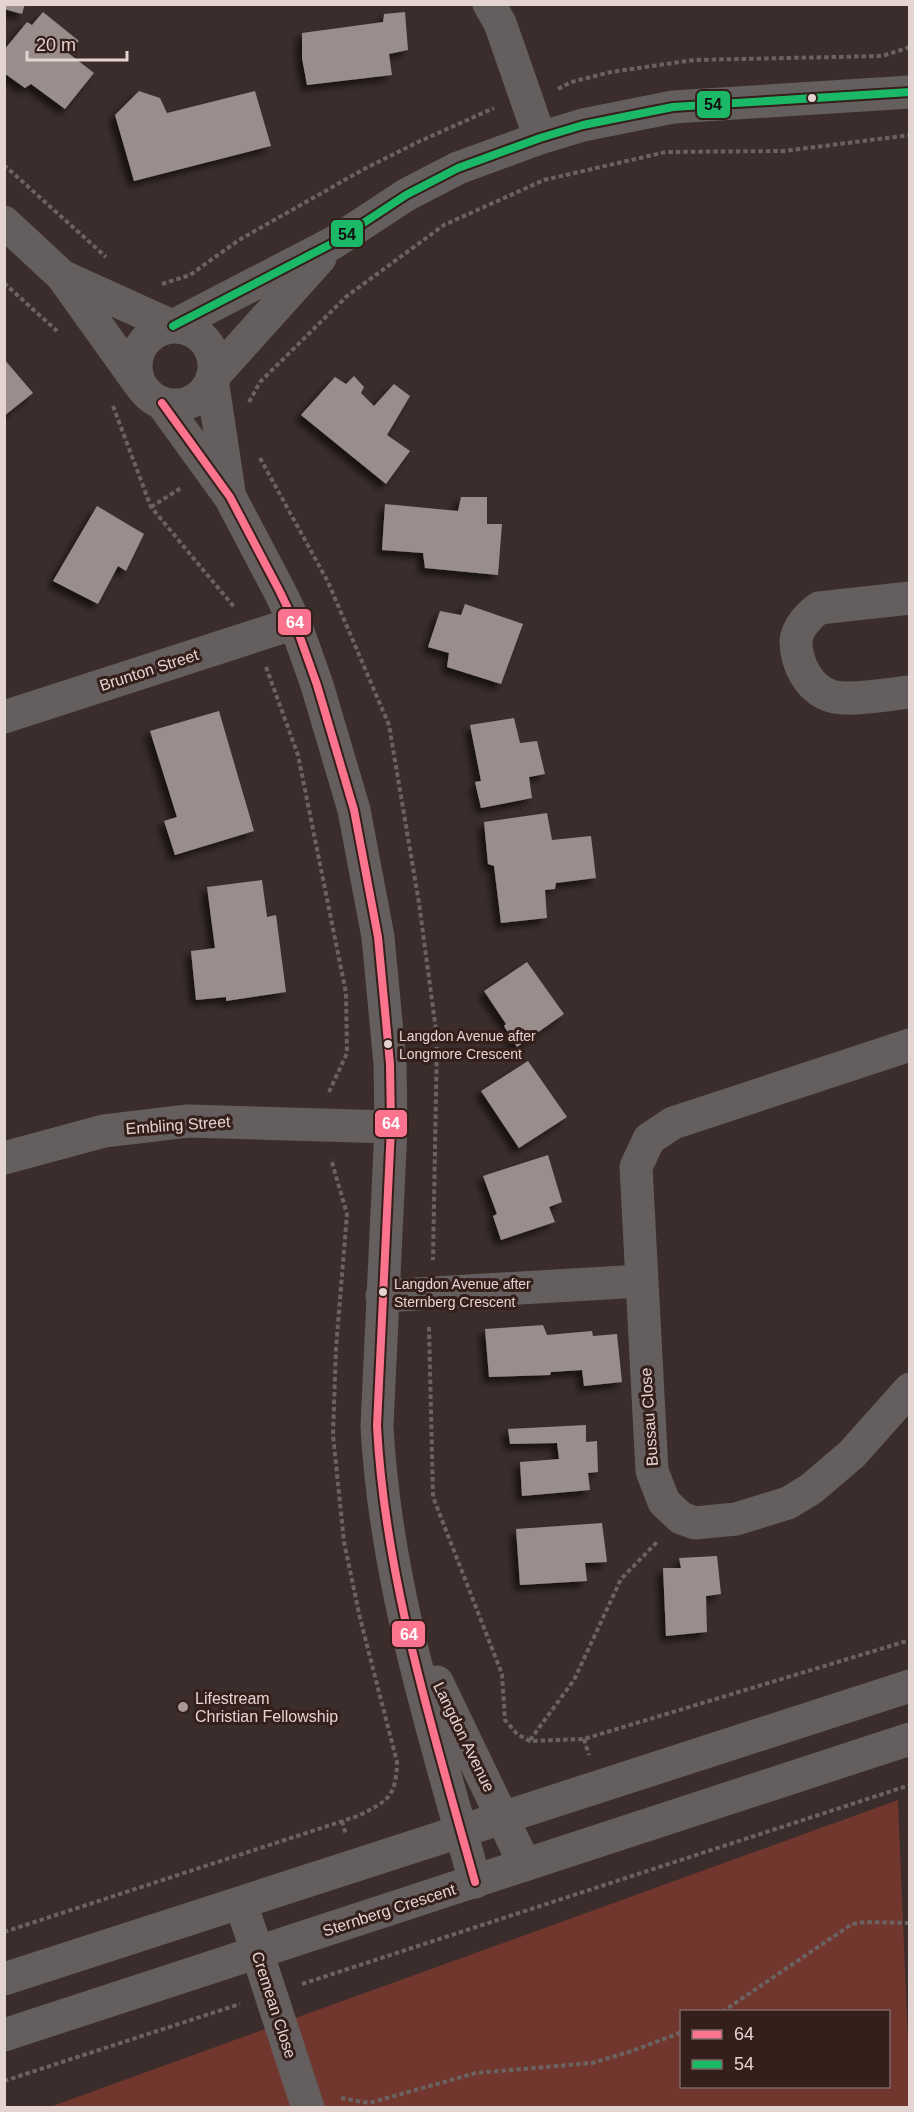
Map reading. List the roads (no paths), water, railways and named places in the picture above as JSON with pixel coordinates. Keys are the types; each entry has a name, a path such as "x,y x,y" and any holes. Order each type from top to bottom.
{"street":[{"path":"489,4 500,23 540,138"},
{"path":"172,326 333,243 406,195 447,174 540,138 583,125 673,107 909,92"},
{"name":"Langdon Avenue","path":"4,222 62,276 230,497 295,623 317,685 354,810 378,937 390,1064 391,1127 377,1426 379,1466 402,1610 475,1882"},
{"path":"151,394 174,406 186,404 197,398 333,243"},
{"name":"Langdon Avenue","path":"62,276 172,326"},
{"name":"Langdon Avenue","path":"151,394 135,372 135,360 147,336 159,329 172,326 186,327 207,342 214,366 212,379 230,497"},
{"path":"909,598 819,608 808,615 796,640 802,670 811,683 829,696 843,699 909,692"},
{"name":"Brunton Street","path":"4,717 295,623"},
{"name":"Bussau Close","path":"909,1045 673,1124 649,1139 636,1167 651,1471 664,1502 681,1518 695,1523 736,1519 788,1503 811,1489 852,1454 909,1389"},
{"name":"Embling Street","path":"4,1158 104,1131 188,1121 391,1127"},
{"path":"382,1296 641,1281"},
{"name":"Langdon Avenue","path":"402,1610 525,1865"},
{"path":"4,1979 909,1686"},
{"name":"Sternberg Crescent","path":"4,2035 909,1739"},
{"name":"Cremean Close","path":"241,1903 271,1994 322,2101"}],"place":[{"name":"Langdon Avenue after Longmore Crescent","path":"388,1044"},
{"name":"Langdon Avenue after Sternberg Crescent","path":"383,1292"},
{"name":"Lifestream Christian Fellowship","path":"183,1707"}]}
